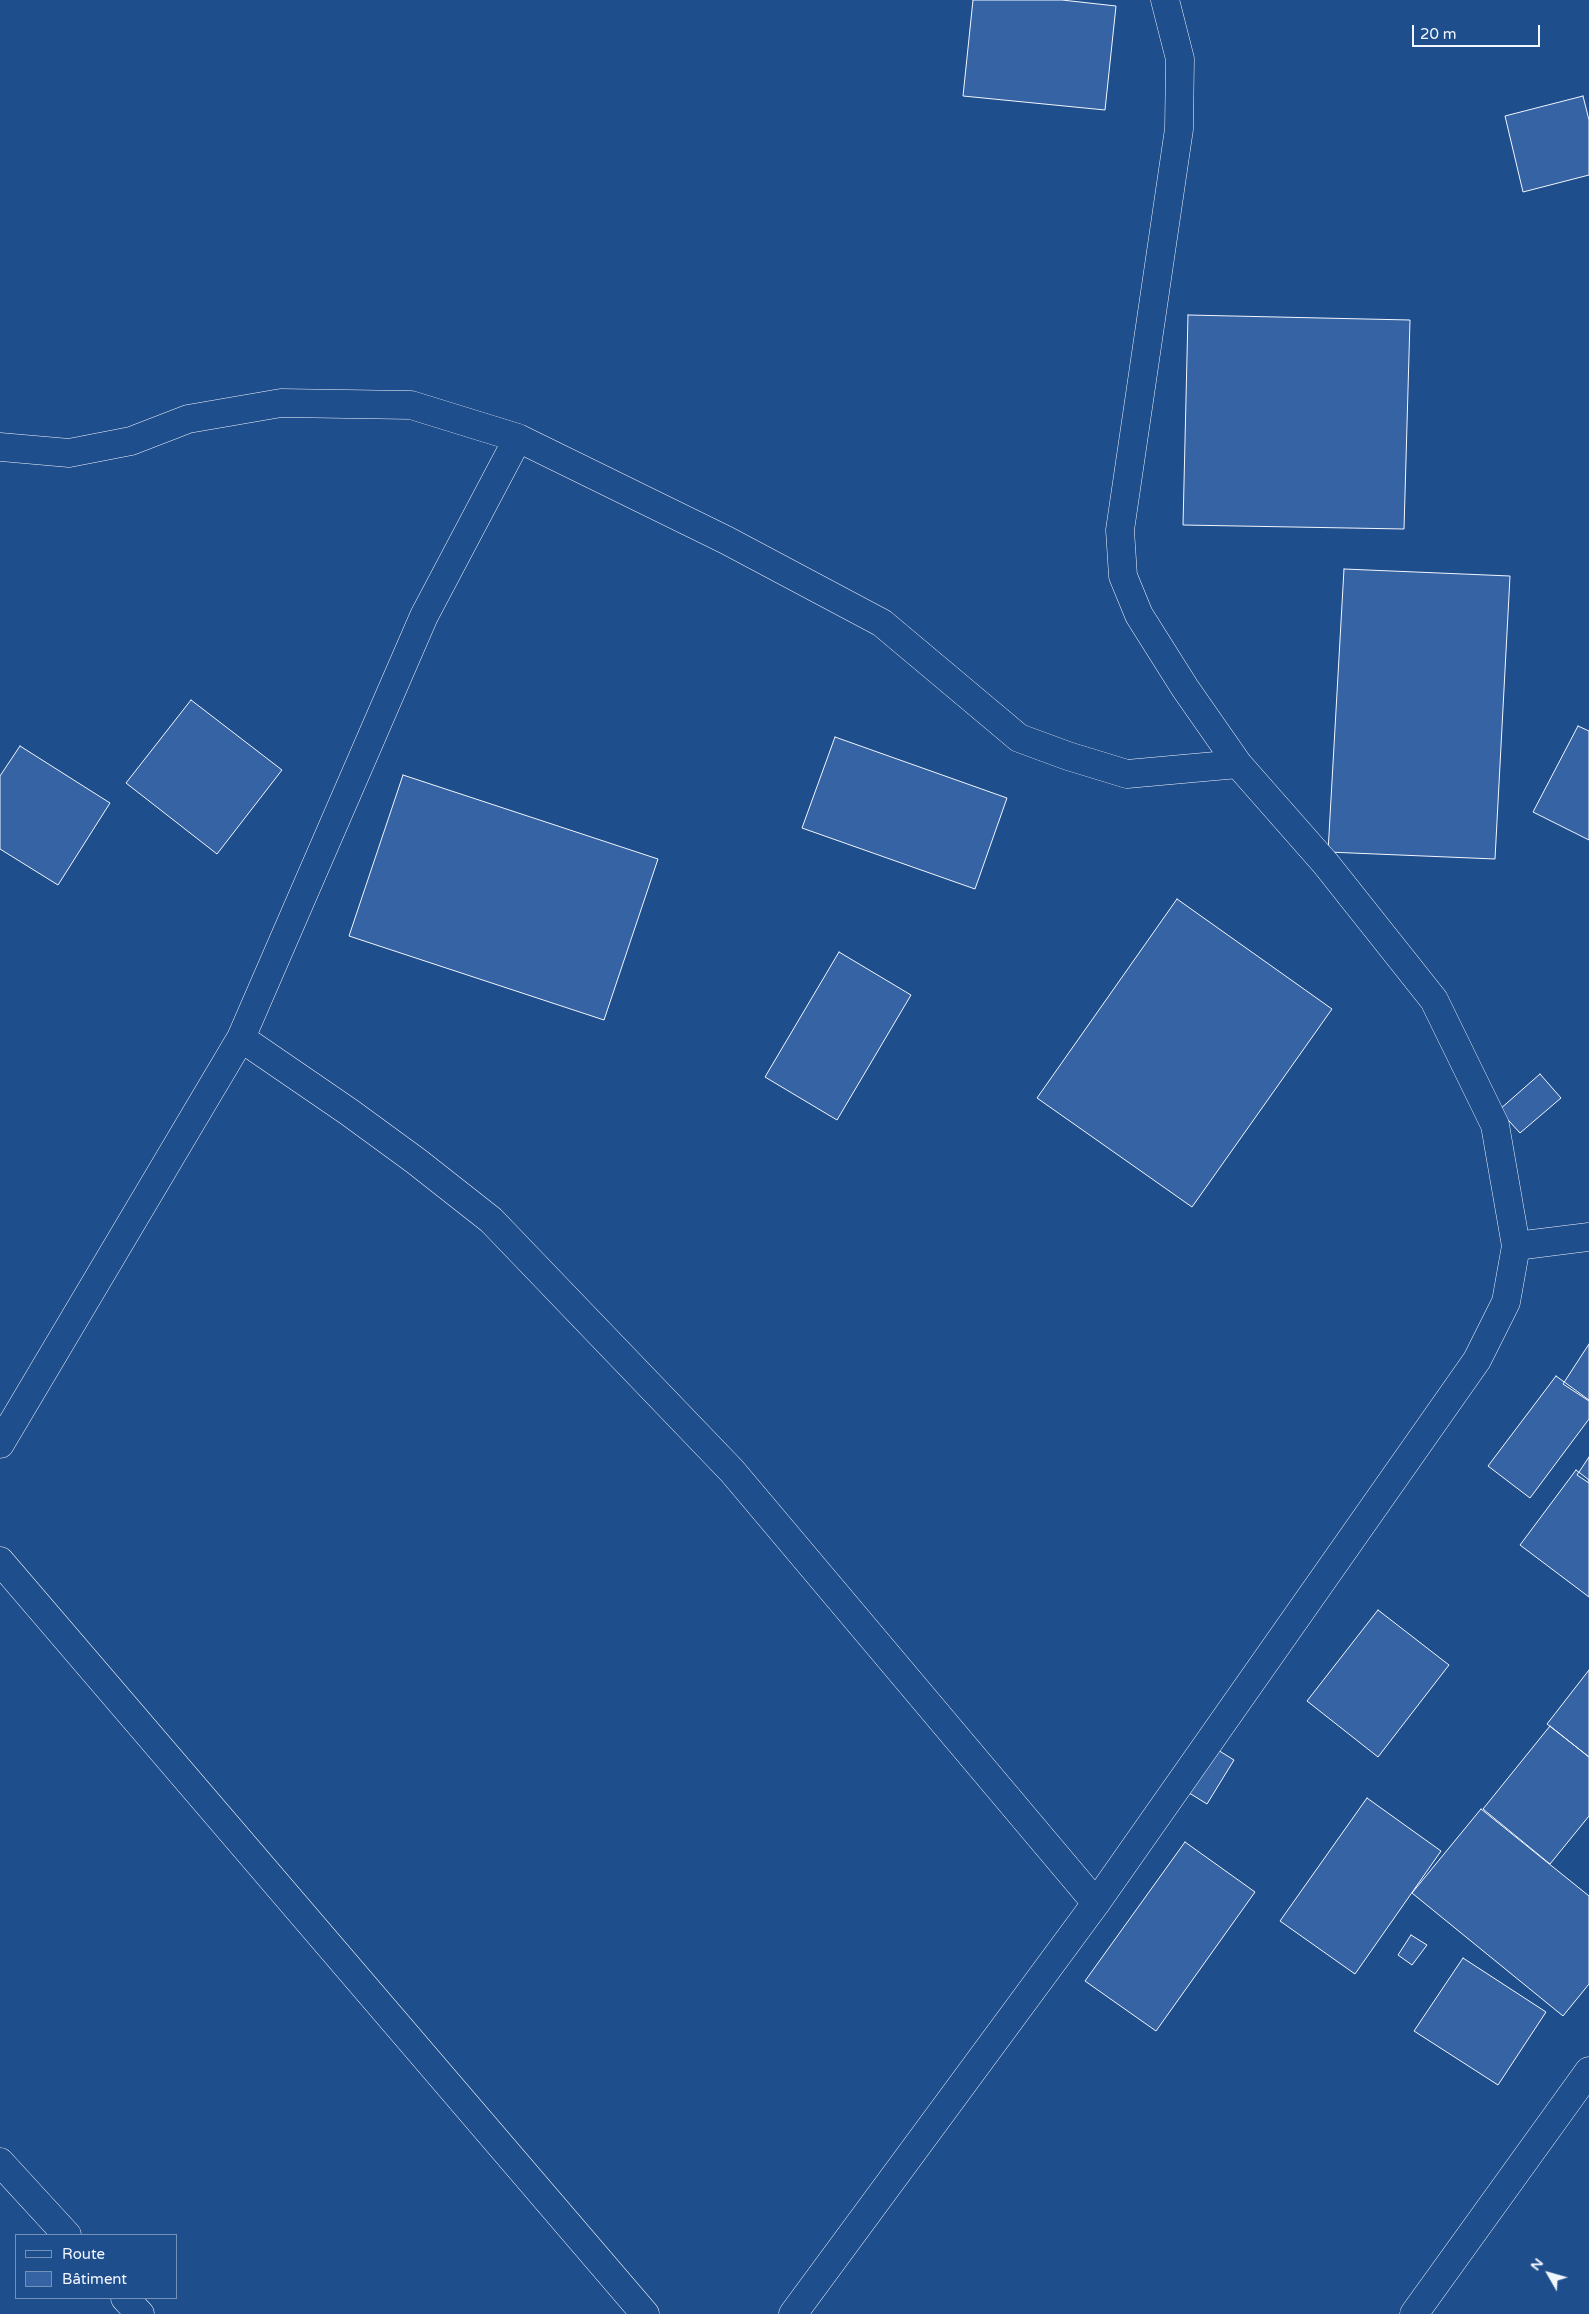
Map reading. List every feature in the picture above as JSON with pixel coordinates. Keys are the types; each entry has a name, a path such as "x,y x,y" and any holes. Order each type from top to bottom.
{"street":[{"path":"793,2314 1096,1903 1477,1360 1506,1302 1516,1246 1495,1125 1434,1000 1326,864 1238,764 1185,688 1139,614 1123,576 1120,530 1179,129 1180,59 1165,0"},
{"path":"0,447 69,453 131,440 188,419 281,403 412,406 518,438 726,540 882,623 1019,738 1068,756 1127,774 1238,764"},
{"path":"0,1444 241,1038 424,616 518,438"},
{"path":"241,1038 386,1139 491,1220 732,1472 1096,1903"},
{"path":"1516,1246 1589,1237"},
{"path":"0,1561 645,2314"},
{"path":"1414,2314 1589,2071"},
{"path":"0,2162 66,2234"},
{"path":"126,2299 140,2314"}],"building":[{"path":"973,0 1062,0 1116,6 1105,110 963,96"},
{"path":"1583,96 1589,120 1589,175 1523,192 1505,116"},
{"path":"1188,315 1410,320 1404,529 1183,525"},
{"path":"1344,569 1510,576 1495,859 1328,852"},
{"path":"191,700 282,770 217,854 126,783"},
{"path":"1578,726 1589,731 1589,840 1533,812"},
{"path":"835,737 1007,798 975,889 802,828"},
{"path":"20,746 110,803 58,885 0,849 0,776"},
{"path":"403,775 658,859 604,1020 349,936"},
{"path":"1177,899 1332,1009 1192,1207 1037,1098"},
{"path":"839,952 911,995 837,1120 765,1077"},
{"path":"1540,1074 1561,1098 1520,1133 1499,1110"},
{"path":"1589,1344 1589,1401 1563,1384"},
{"path":"1556,1376 1589,1400 1589,1419 1530,1498 1488,1466"},
{"path":"1589,1457 1589,1483 1577,1475"},
{"path":"1576,1470 1589,1480 1589,1597 1520,1545"},
{"path":"1378,1610 1449,1665 1378,1757 1307,1701"},
{"path":"1589,1670 1589,1757 1547,1724"},
{"path":"1550,1726 1589,1757 1589,1816 1550,1864 1483,1809"},
{"path":"1213,1747 1234,1760 1207,1804 1186,1791"},
{"path":"1367,1798 1441,1851 1355,1974 1280,1921"},
{"path":"1481,1809 1589,1896 1589,1984 1563,2016 1412,1893"},
{"path":"1185,1842 1255,1892 1156,2031 1085,1981"},
{"path":"1411,1935 1427,1945 1412,1965 1398,1955"},
{"path":"1463,1958 1546,2012 1498,2085 1414,2031"}]}
